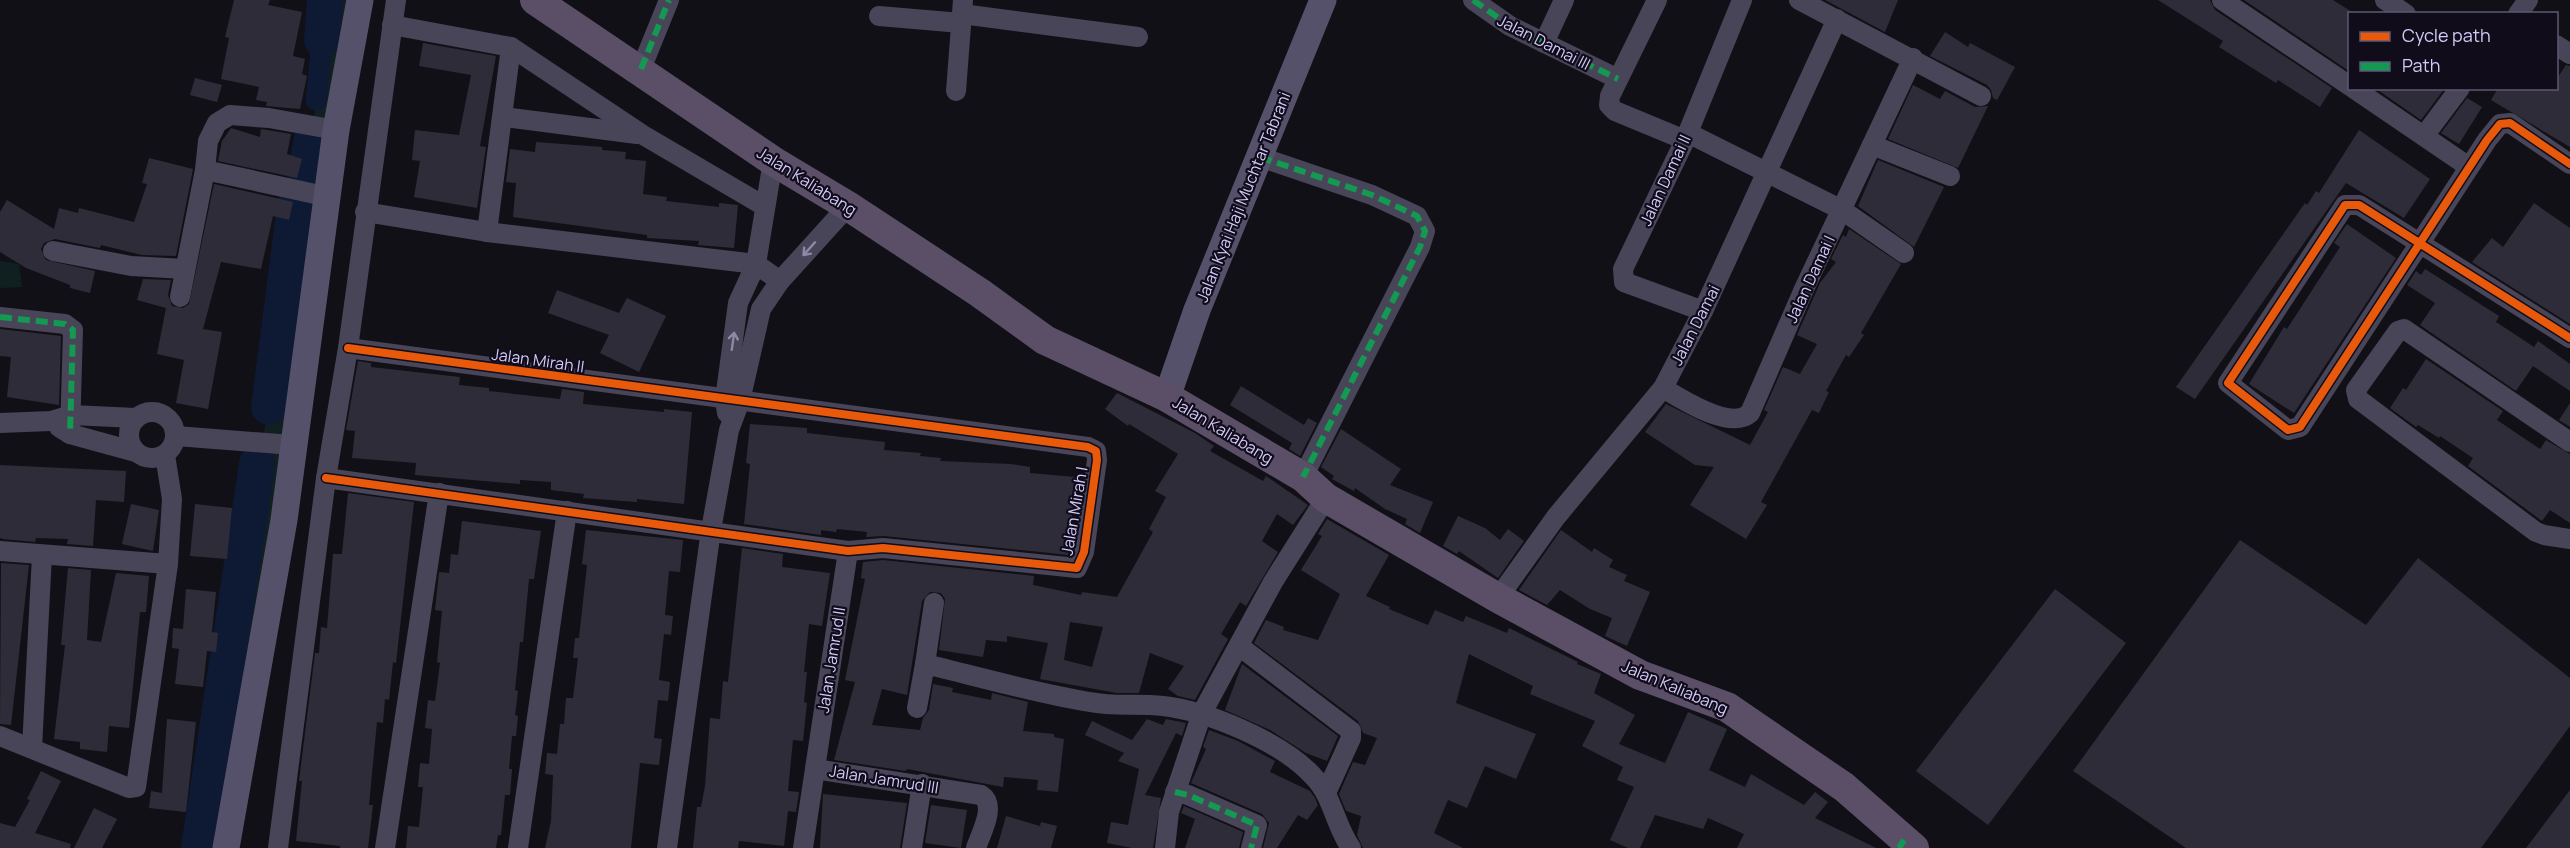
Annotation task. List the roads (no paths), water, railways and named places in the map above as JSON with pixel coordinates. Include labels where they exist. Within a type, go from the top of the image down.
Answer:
[{"type":"main road","name":"Jalan Kaliabang","points":[[536,0],[641,69],[773,161],[848,206],[1045,340],[1167,397],[1303,477],[1326,498],[1498,598],[1640,675],[1726,707],[1844,787],[1905,845]]},
{"type":"street","points":[[226,848],[284,520],[284,445],[325,196],[330,129],[360,0]]},
{"type":"street","points":[[278,848],[326,478],[348,348],[396,0]]},
{"type":"street","points":[[641,69],[669,0]]},
{"type":"street","name":"Jalan Kyai Haji Muchtar Tabrani","points":[[1167,397],[1197,310],[1323,0]]},
{"type":"street","name":"Jalan Damai III","points":[[1473,0],[1503,22],[1618,79]]},
{"type":"street","points":[[1544,43],[1564,0]]},
{"type":"street","points":[[1656,0],[1618,79],[1609,105],[1615,111],[1686,136],[1767,171],[1842,210],[1904,253]]},
{"type":"street","name":"Jalan Damai II","points":[[1703,311],[1624,282],[1622,276],[1623,269],[1686,136],[1742,0]]},
{"type":"street","points":[[1799,0],[1913,58],[1981,96]]},
{"type":"street","points":[[2222,0],[2348,85]]},
{"type":"street","points":[[2385,0],[2403,12]]},
{"type":"street","points":[[956,91],[962,12]]},
{"type":"street","points":[[879,16],[962,12],[1138,37]]},
{"type":"street","name":"Jalan Damai","points":[[1498,598],[1556,517],[1663,388],[1703,311],[1837,19]]},
{"type":"street","points":[[392,25],[511,47],[643,135],[764,206]]},
{"type":"street","points":[[487,232],[504,117],[511,47]]},
{"type":"street","name":"Jalan Damai I","points":[[1663,388],[1718,416],[1736,420],[1745,418],[1750,413],[1913,58]]},
{"type":"street","points":[[2356,90],[2469,167]]},
{"type":"street","points":[[2424,136],[2458,90]]},
{"type":"street","points":[[180,297],[205,170],[208,141],[217,123],[230,115],[269,118],[330,129]]},
{"type":"street","points":[[504,117],[643,135]]},
{"type":"street","points":[[2570,164],[2507,122],[2499,124],[2469,167],[2420,243],[2300,427],[2288,430],[2230,386],[2230,378],[2345,205],[2359,205],[2420,243],[2570,338]]},
{"type":"street","points":[[1872,145],[1950,176]]},
{"type":"street","points":[[1260,157],[1372,195],[1417,216],[1425,231],[1420,247],[1303,477]]},
{"type":"street","points":[[667,848],[711,530],[729,430],[738,303],[756,264],[773,161]]},
{"type":"street","points":[[205,170],[325,196]]},
{"type":"street","points":[[732,400],[761,309],[780,281],[848,206]]},
{"type":"street","points":[[365,212],[487,232],[756,264],[780,281]]},
{"type":"street","points":[[52,251],[131,266],[185,269]]},
{"type":"street","points":[[0,316],[71,326],[73,330],[70,425]]},
{"type":"street","points":[[2570,442],[2404,329],[2398,331],[2356,390],[2358,399],[2536,532],[2544,536],[2570,538]]},
{"type":"street","name":"Jalan Mirah II","points":[[348,348],[732,400]]},
{"type":"street","name":"Jalan Mirah I","points":[[326,478],[848,550],[883,548],[1077,568],[1084,552],[1096,451],[1088,447],[732,400]]},
{"type":"street","points":[[0,423],[51,421],[70,425],[150,459],[165,455],[171,450],[176,435],[171,421],[165,416],[150,412],[136,418],[70,425]]},
{"type":"street","points":[[136,418],[131,424],[129,439],[136,453]]},
{"type":"street","points":[[176,435],[284,445]]},
{"type":"street","points":[[0,736],[129,788],[136,787],[168,564],[172,499],[165,455]]},
{"type":"street","points":[[385,848],[440,493]]},
{"type":"street","points":[[1165,848],[1169,812],[1202,713],[1273,582],[1326,498]]},
{"type":"street","points":[[518,848],[567,511]]},
{"type":"street","name":"Jalan Jamrud II","points":[[815,769],[848,550]]},
{"type":"street","points":[[0,551],[168,564]]},
{"type":"street","points":[[32,748],[42,555]]},
{"type":"street","points":[[917,708],[926,664],[934,603]]},
{"type":"street","points":[[1239,646],[1351,731],[1351,738],[1326,793]]},
{"type":"street","points":[[926,664],[1090,702],[1126,707],[1161,706],[1202,713],[1287,753],[1314,776],[1326,793],[1351,848]]},
{"type":"street","name":"Jalan Jamrud III","points":[[803,848],[815,769],[981,795],[986,798],[989,807],[976,848]]},
{"type":"street","points":[[912,848],[922,784]]},
{"type":"street","points":[[1175,792],[1188,795],[1257,825],[1251,848]]},
{"type":"waterway","points":[[322,40],[325,0]]},
{"type":"waterway","points":[[316,100],[322,40]]},
{"type":"waterway","points":[[305,176],[312,138]]},
{"type":"waterway","points":[[269,407],[295,206]]},
{"type":"waterway","points":[[199,848],[257,464]]}]
